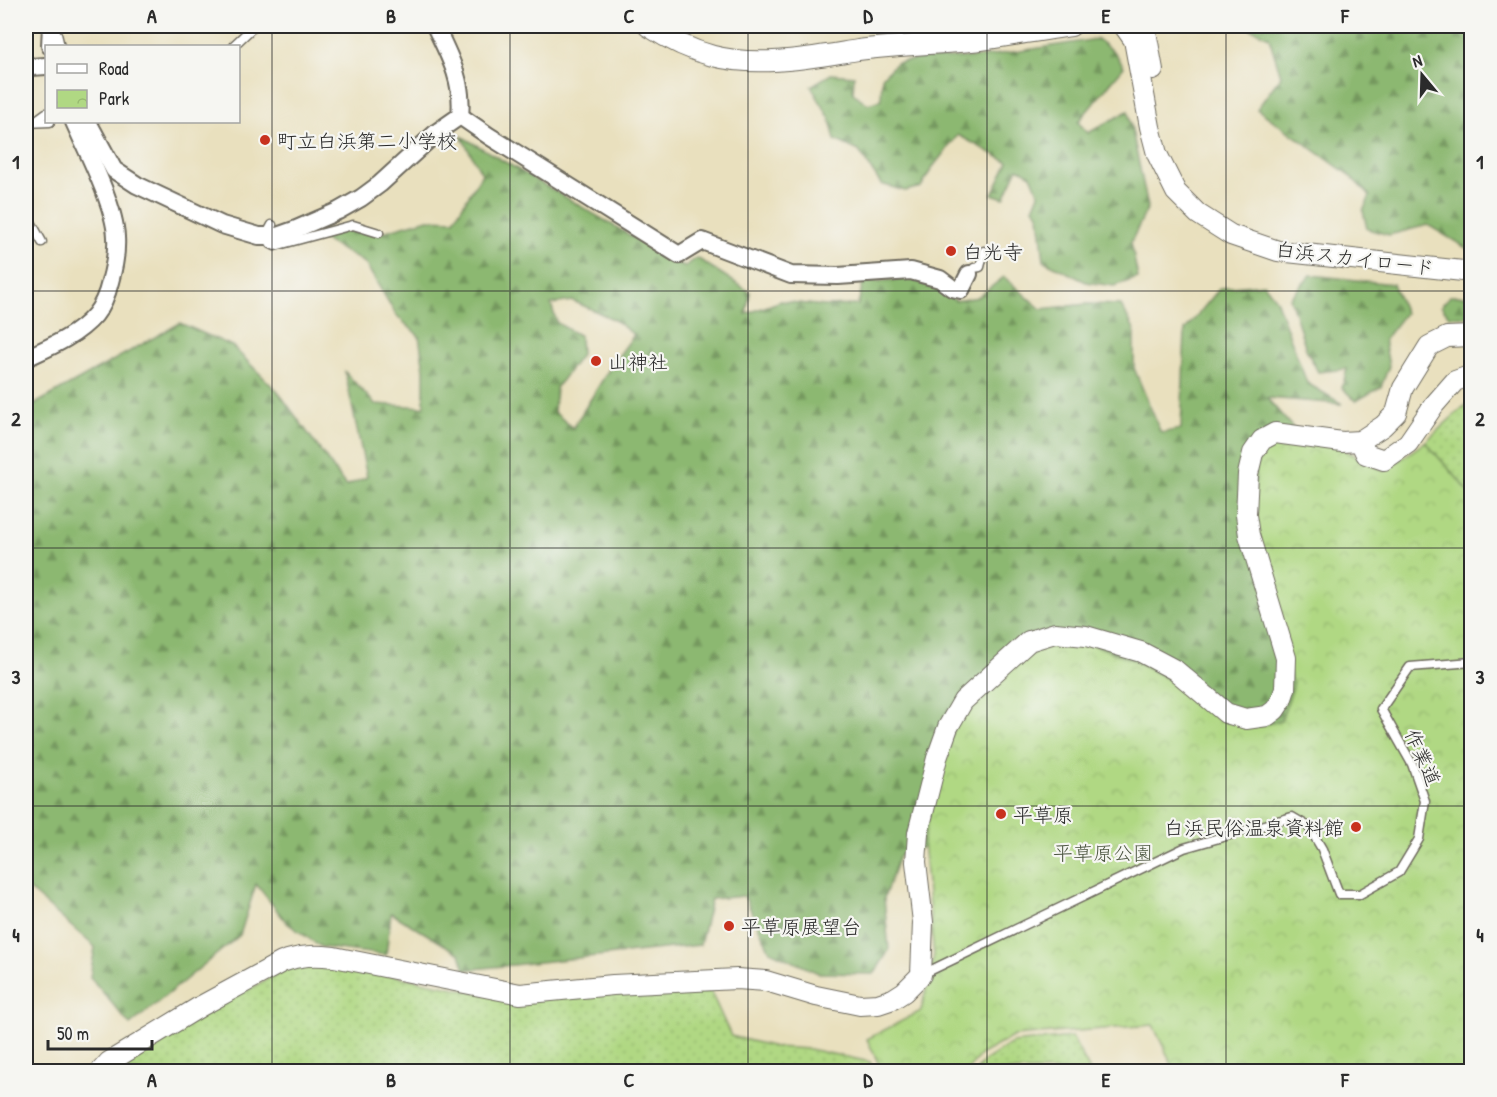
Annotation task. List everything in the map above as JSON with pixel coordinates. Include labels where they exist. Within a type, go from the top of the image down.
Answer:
[{"type":"street","points":[[435,26],[456,69],[460,90],[460,116]]},
{"type":"street","points":[[648,26],[689,48],[714,57],[734,59],[797,59],[859,50],[982,39],[1071,26]]},
{"type":"street","points":[[859,50],[891,42],[996,26]]},
{"type":"street","name":"白浜スカイロード","points":[[1124,26],[1134,40],[1150,127],[1164,172],[1183,201],[1198,214],[1231,235],[1278,250],[1472,272]]},
{"type":"street","name":"白浜スカイロード","points":[[1145,26],[1162,133],[1170,158],[1186,189],[1210,220]]},
{"type":"street","points":[[26,64],[31,67],[45,66]]},
{"type":"street","points":[[88,123],[110,166],[137,185],[222,225],[259,236],[269,231],[277,236],[338,211],[361,198],[403,164],[437,132],[460,116]]},
{"type":"street","points":[[460,116],[679,255],[702,242],[791,275],[838,276],[911,271],[940,279],[952,288],[961,290],[969,274]]},
{"type":"street","points":[[26,358],[55,345],[76,332],[94,316],[105,300],[116,257],[117,235],[99,178],[74,123]]},
{"type":"street","points":[[100,1071],[109,1062],[201,1006],[282,962],[308,955],[334,957],[520,994],[613,985],[737,979],[766,981],[816,996],[860,1005],[878,1004],[893,999],[904,992],[921,975],[923,921],[916,862],[918,833],[944,737],[963,701],[1029,641],[1055,633],[1086,636],[1141,652],[1175,669],[1226,713],[1246,719],[1267,716],[1281,701],[1285,689],[1286,658],[1263,587],[1247,525],[1246,495],[1253,453],[1262,440],[1275,433],[1342,442],[1360,441],[1383,426],[1396,413],[1403,388],[1429,346],[1447,337],[1472,336]]},
{"type":"street","points":[[1360,441],[1366,454],[1384,460],[1408,443],[1434,405],[1455,381],[1472,375]]},
{"type":"lane","points":[[234,45],[251,29]]},
{"type":"lane","points":[[50,34],[57,34],[60,45]]},
{"type":"lane","points":[[28,124],[45,117]]},
{"type":"lane","points":[[26,213],[42,242]]},
{"type":"lane","points":[[269,231],[271,244],[275,246],[353,225],[379,233]]},
{"type":"lane","points":[[969,274],[974,268],[980,267],[984,251]]},
{"type":"lane","name":"作業道","points":[[921,975],[1184,848],[1292,817],[1309,827],[1322,849],[1339,894],[1360,894],[1399,872],[1419,839],[1425,801],[1412,764],[1381,709],[1410,667],[1472,662]]},
{"type":"green space","points":[[1245,26],[1471,26],[1471,251],[1428,225],[1389,235],[1367,229],[1363,211],[1370,196],[1349,175],[1257,109],[1281,76],[1269,37]]},
{"type":"green space","points":[[1097,39],[1115,53],[1124,67],[1078,122],[1088,133],[1128,111],[1148,207],[1131,242],[1138,278],[1114,286],[1086,282],[1044,261],[1039,215],[1033,208],[1039,194],[1031,175],[1018,168],[1004,198],[992,194],[1008,162],[958,135],[932,168],[921,187],[905,191],[881,184],[859,151],[835,140],[830,119],[811,86],[831,74],[854,76],[853,93],[868,104],[881,100],[882,77],[896,63],[919,59],[981,57]]},
{"type":"green space","points":[[461,136],[684,267],[697,258],[750,292],[746,314],[781,301],[825,306],[858,305],[863,282],[910,279],[934,288],[956,301],[978,297],[1004,277],[1041,309],[1087,304],[1121,305],[1134,329],[1134,368],[1161,433],[1181,429],[1185,330],[1220,288],[1264,284],[1276,299],[1307,383],[1342,404],[1267,398],[1324,464],[1346,743],[1016,814],[899,856],[884,898],[889,950],[874,974],[818,973],[770,951],[744,896],[711,899],[700,945],[465,970],[460,954],[391,913],[386,955],[321,947],[287,923],[256,884],[240,935],[130,1025],[90,977],[95,947],[26,887],[26,740],[34,746],[26,729],[26,409],[180,323],[232,346],[279,393],[346,486],[367,477],[345,372],[375,404],[424,407],[424,370],[419,336],[397,316],[365,263],[315,235],[337,228],[379,233],[428,219],[454,220],[482,174]],"holes":[[[573,301],[613,319],[634,335],[611,366],[573,428],[554,412],[556,388],[581,355],[580,336],[557,323],[551,304]]]},
{"type":"green space","points":[[1311,275],[1393,284],[1405,313],[1384,340],[1389,366],[1381,387],[1356,401],[1342,388],[1347,369],[1318,372],[1306,349],[1290,298]]},
{"type":"green space","points":[[1450,296],[1471,296],[1471,317],[1449,316],[1441,306]]},
{"type":"green space","points":[[1471,400],[1471,494],[1425,442]]},
{"type":"green space","name":"平草原公園","points":[[1324,439],[1384,471],[1425,442],[1471,494],[1471,1071],[1175,1071],[1153,1025],[1014,1036],[980,1055],[967,1071],[882,1071],[867,1039],[921,1011],[934,955],[923,842],[944,752],[960,716],[1026,652],[1055,642],[1091,644],[1133,660],[1179,685],[1248,728],[1281,721],[1293,687],[1253,529],[1256,466],[1269,443]]},
{"type":"green space","points":[[329,963],[506,998],[710,990],[731,1036],[775,1047],[809,1049],[870,1062],[875,1071],[115,1072],[177,1029],[289,967]]},
{"type":"green space","points":[[1072,1037],[1090,1071],[976,1071],[983,1062],[1012,1043]]},
{"type":"place","name":"町立白浜第二小学校","points":[[265,140]]},
{"type":"place","name":"白光寺","points":[[951,251]]},
{"type":"place","name":"山神社","points":[[596,361]]},
{"type":"place","name":"平草原","points":[[1001,814]]},
{"type":"place","name":"白浜民俗温泉資料館","points":[[1356,827]]},
{"type":"place","name":"平草原展望台","points":[[729,926]]}]
